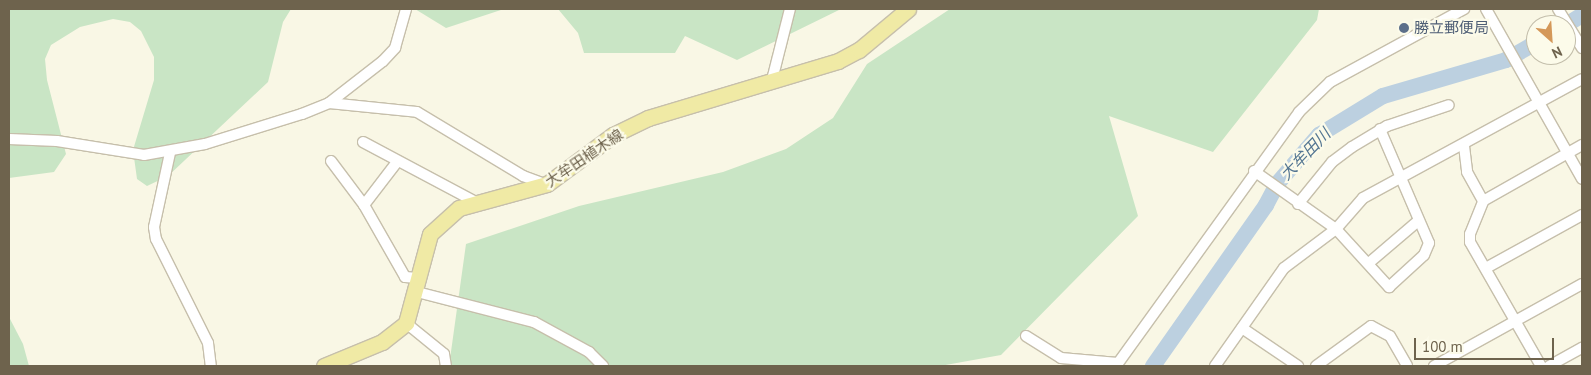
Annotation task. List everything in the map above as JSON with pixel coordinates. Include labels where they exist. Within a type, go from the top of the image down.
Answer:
[{"type":"main road","name":"大牟田植木線","points":[[406,323],[418,285],[430,234],[442,219],[476,202],[547,184],[613,135],[648,118],[838,61],[859,50],[908,9]]},
{"type":"main road","points":[[324,366],[370,349],[406,323]]},
{"type":"street","points":[[9,139],[57,141],[144,155],[170,153],[329,103],[395,48],[406,9]]},
{"type":"street","points":[[772,80],[790,9]]},
{"type":"street","points":[[1026,336],[1061,358],[1117,365],[1254,171],[1299,112],[1330,82],[1464,9]]},
{"type":"street","points":[[1486,9],[1582,179]]},
{"type":"street","points":[[1560,13],[1582,48]]},
{"type":"street","points":[[1215,366],[1284,268],[1336,229],[1363,198],[1401,176],[1464,146],[1582,79]]},
{"type":"street","points":[[329,103],[417,112],[523,176],[547,184]]},
{"type":"street","points":[[1298,204],[1332,162],[1380,129],[1449,105]]},
{"type":"street","points":[[1254,171],[1282,193],[1336,229],[1370,262],[1389,287],[1424,256],[1428,244],[1380,129]]},
{"type":"street","points":[[363,142],[397,162],[476,202]]},
{"type":"street","points":[[1541,366],[1470,242],[1483,201],[1582,145]]},
{"type":"street","points":[[1464,146],[1467,172],[1483,201]]},
{"type":"street","points":[[170,153],[154,228],[156,239],[208,343],[211,366]]},
{"type":"street","points":[[332,161],[364,205],[405,277],[418,285],[534,322],[589,352],[603,366]]},
{"type":"street","points":[[364,205],[397,162]]},
{"type":"street","points":[[1486,268],[1582,215]]},
{"type":"street","points":[[1370,262],[1418,221]]},
{"type":"street","points":[[1434,366],[1582,284]]},
{"type":"street","points":[[406,323],[444,354],[446,366]]},
{"type":"street","points":[[1316,366],[1371,326],[1390,336],[1407,366]]},
{"type":"street","points":[[1242,328],[1298,366]]},
{"type":"street","points":[[1549,366],[1582,348]]},
{"type":"green space","points":[[9,9],[291,9],[283,22],[268,82],[168,176],[147,186],[137,179],[133,150],[154,80],[154,57],[141,31],[130,22],[113,19],[80,27],[51,45],[45,59],[47,80],[66,154],[54,172],[9,178]]},
{"type":"green space","points":[[415,9],[504,9],[446,28]]},
{"type":"green space","points":[[558,9],[841,9],[737,60],[685,36],[675,53],[584,53],[578,33]]},
{"type":"green space","points":[[950,9],[1319,9],[1317,20],[1213,152],[1109,116],[1138,216],[1001,355],[940,366],[449,366],[466,244],[579,206],[723,172],[786,149],[833,118],[867,64]]},
{"type":"green space","points":[[9,317],[23,344],[29,366],[9,366]]},
{"type":"waterway","name":"大牟田川","points":[[1576,19],[1582,15]]},
{"type":"waterway","name":"大牟田川","points":[[1153,366],[1266,205],[1277,184],[1319,135],[1383,96],[1506,60],[1526,49]]},
{"type":"place","name":"勝立郵便局","points":[[1404,28]]}]
